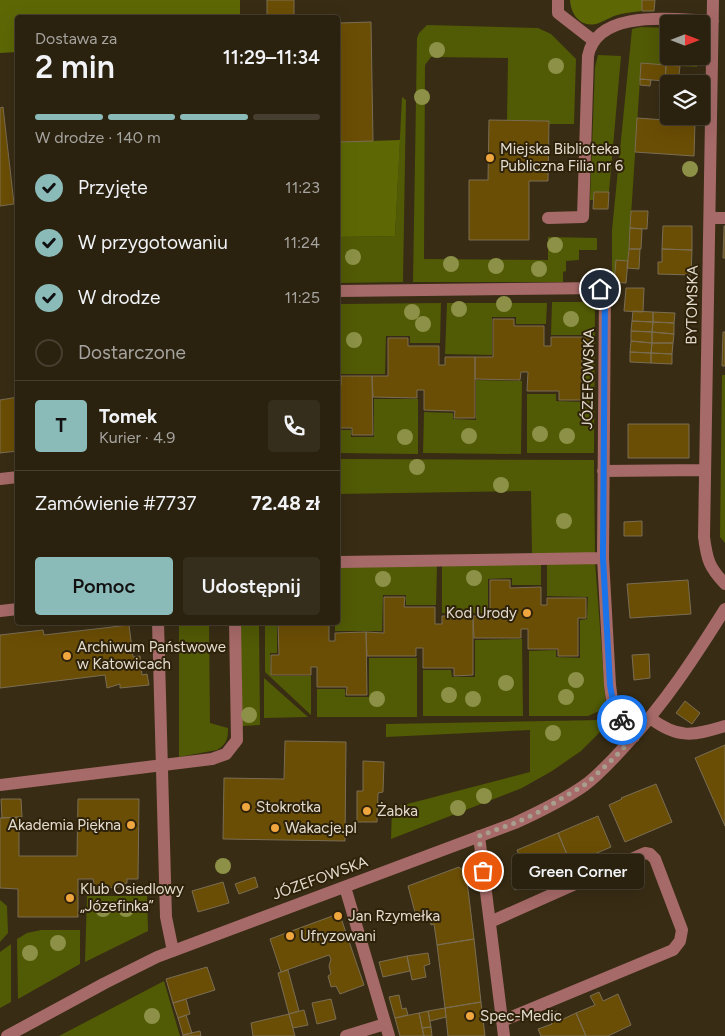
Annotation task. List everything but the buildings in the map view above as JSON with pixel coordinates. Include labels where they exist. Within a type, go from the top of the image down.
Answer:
[{"type":"street","points":[[558,0],[558,13],[594,41]]},
{"type":"street","name":"BYTOMSKA","points":[[714,0],[717,26],[710,218],[704,537],[706,554],[712,570],[725,584]]},
{"type":"street","points":[[548,218],[583,217],[588,56],[594,41],[599,35],[612,26],[635,20],[717,26]]},
{"type":"street","points":[[710,218],[725,218]]},
{"type":"street","name":"JÓZEFOWSKA","points":[[340,291],[605,288],[603,558],[610,685],[614,708],[634,737]]},
{"type":"street","points":[[603,470],[705,470]]},
{"type":"street","points":[[0,479],[15,477]]},
{"type":"street","points":[[340,562],[603,558]]},
{"type":"street","points":[[0,611],[15,609]]},
{"type":"street","name":"JÓZEFOWSKA","points":[[7,1036],[105,983],[173,951],[515,823],[537,813],[586,784],[614,758],[650,718],[687,669],[725,609]]},
{"type":"street","points":[[158,625],[166,917],[173,951]]},
{"type":"street","points":[[0,785],[212,759],[226,754],[237,740],[235,625]]},
{"type":"street","points":[[650,718],[666,728],[680,733],[701,732],[725,726]]},
{"type":"street","points":[[479,836],[504,1036]]},
{"type":"street","points":[[490,922],[645,853],[650,854],[655,859],[682,930],[680,941],[673,950],[502,1021]]},
{"type":"street","points":[[345,887],[387,1030],[346,1036]]},
{"type":"green space","points":[[0,0],[240,0],[240,15],[15,15],[15,52],[0,53]]},
{"type":"green space","points":[[570,0],[642,0],[642,11],[621,14],[599,23],[587,24],[575,16]]},
{"type":"green space","points":[[427,25],[538,28],[551,34],[576,59],[574,124],[549,124],[549,121],[507,120],[508,58],[431,57],[425,65],[424,259],[548,260],[548,237],[597,238],[597,250],[579,250],[579,260],[566,261],[563,282],[413,282],[417,38]]},
{"type":"green space","points":[[641,27],[660,28],[660,65],[697,65],[697,67],[641,64],[628,261],[614,282],[612,278],[612,230],[632,29]]},
{"type":"green space","points":[[598,55],[621,56],[609,192],[594,192],[593,200],[590,200],[595,67]]},
{"type":"green space","points":[[402,97],[406,100],[403,282],[340,283],[340,237],[395,236]]},
{"type":"green space","points":[[400,140],[395,236],[340,237],[340,142]]},
{"type":"green space","points":[[552,302],[587,302],[591,303],[595,308],[594,453],[527,453],[527,394],[556,394],[556,401],[584,402],[584,360],[592,359],[591,335],[551,335]]},
{"type":"green space","points":[[441,303],[440,343],[410,343],[410,336],[386,336],[385,374],[341,374],[341,304]]},
{"type":"green space","points":[[447,303],[547,303],[546,324],[516,324],[516,317],[492,317],[492,355],[445,354]]},
{"type":"green space","points":[[722,375],[725,375],[725,543],[720,537]]},
{"type":"green space","points":[[476,380],[522,381],[521,454],[423,453],[424,412],[453,413],[453,419],[476,420]]},
{"type":"green space","points":[[374,399],[418,399],[418,454],[340,453],[340,430],[351,430],[351,437],[374,437]]},
{"type":"green space","points":[[340,459],[594,460],[595,554],[532,554],[531,491],[340,494]]},
{"type":"green space","points":[[595,561],[606,708],[588,716],[529,716],[529,651],[556,650],[556,657],[580,658],[580,620],[587,619],[588,597],[547,596],[547,562]]},
{"type":"green space","points":[[541,562],[541,585],[512,585],[512,578],[488,579],[488,613],[442,613],[442,565]]},
{"type":"green space","points":[[437,564],[436,605],[406,605],[406,595],[383,595],[382,631],[335,631],[335,625],[340,625],[340,566]]},
{"type":"green space","points":[[179,625],[209,625],[210,723],[228,728],[228,735],[223,745],[217,750],[179,757]]},
{"type":"green space","points":[[240,625],[259,625],[260,725],[241,726]]},
{"type":"green space","points":[[265,625],[277,625],[277,653],[270,653],[271,676],[311,676],[311,715],[265,672]]},
{"type":"green space","points":[[522,639],[523,716],[423,716],[423,670],[451,670],[452,677],[475,677],[475,640]]},
{"type":"green space","points":[[369,658],[417,658],[417,717],[317,717],[317,689],[345,689],[345,697],[369,697]]},
{"type":"green space","points":[[264,678],[308,717],[264,718]]},
{"type":"green space","points":[[600,720],[601,731],[581,751],[552,771],[522,788],[391,839],[392,808],[530,772],[530,730],[386,737],[386,724]]},
{"type":"green space","points":[[87,896],[147,896],[148,931],[85,962]]},
{"type":"green space","points":[[0,900],[7,906],[8,933],[0,942]]},
{"type":"green space","points":[[41,930],[80,930],[80,964],[18,999],[17,939],[27,933]]},
{"type":"green space","points":[[11,944],[11,1002],[0,1008],[0,952]]},
{"type":"green space","points":[[164,981],[180,1036],[59,1036]]},
{"type":"way so far","points":[[483,871],[479,836],[537,813],[586,784],[634,737],[622,720]]},
{"type":"place","name":"Miejska Biblioteka Publiczna Filia nr 6","points":[[490,158]]},
{"type":"place","name":"Kod Urody","points":[[527,613]]},
{"type":"place","name":"Archiwum Państwowe w Katowicach","points":[[67,656]]},
{"type":"place","name":"Stokrotka","points":[[246,807]]},
{"type":"place","name":"Żabka","points":[[367,811]]},
{"type":"place","name":"Akademia Piękna","points":[[131,825]]},
{"type":"place","name":"Wakacje.pl","points":[[275,828]]},
{"type":"place","name":"Green Corner","points":[[483,871]]},
{"type":"place","name":"Klub Osiedlowy „Józefinka”","points":[[70,898]]},
{"type":"place","name":"Jan Rzymełka","points":[[338,916]]},
{"type":"place","name":"Ufryzowani","points":[[290,936]]},
{"type":"place","name":"Spec-Medic","points":[[470,1016]]},
{"type":"route","points":[[600,289],[605,288],[603,558],[610,685],[614,708],[622,720]]}]
